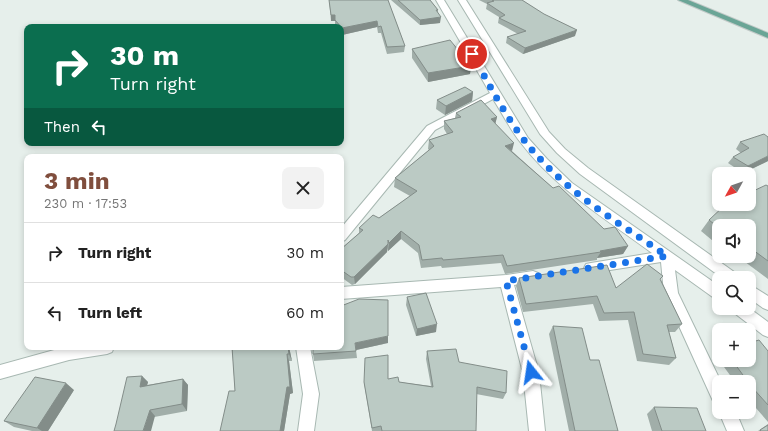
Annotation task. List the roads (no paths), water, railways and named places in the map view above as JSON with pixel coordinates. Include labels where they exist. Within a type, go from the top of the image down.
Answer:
[{"type":"main road","points":[[682,0],[768,36]]},
{"type":"street","points":[[440,0],[495,94],[524,140],[543,162],[568,186],[712,289]]},
{"type":"street","points":[[462,0],[545,134],[584,171],[722,271]]},
{"type":"street","points":[[344,233],[431,128],[495,94]]},
{"type":"street","points":[[575,271],[667,256]]},
{"type":"street","points":[[667,256],[671,293],[712,380]]},
{"type":"street","points":[[344,293],[506,281],[545,275]]},
{"type":"street","points":[[506,281],[531,372],[537,431]]},
{"type":"street","points":[[756,295],[768,304]]},
{"type":"street","points":[[748,315],[768,330]]},
{"type":"street","points":[[0,372],[69,352],[84,350]]},
{"type":"street","points":[[303,350],[311,394],[306,431]]},
{"type":"street","points":[[730,419],[736,431]]}]
